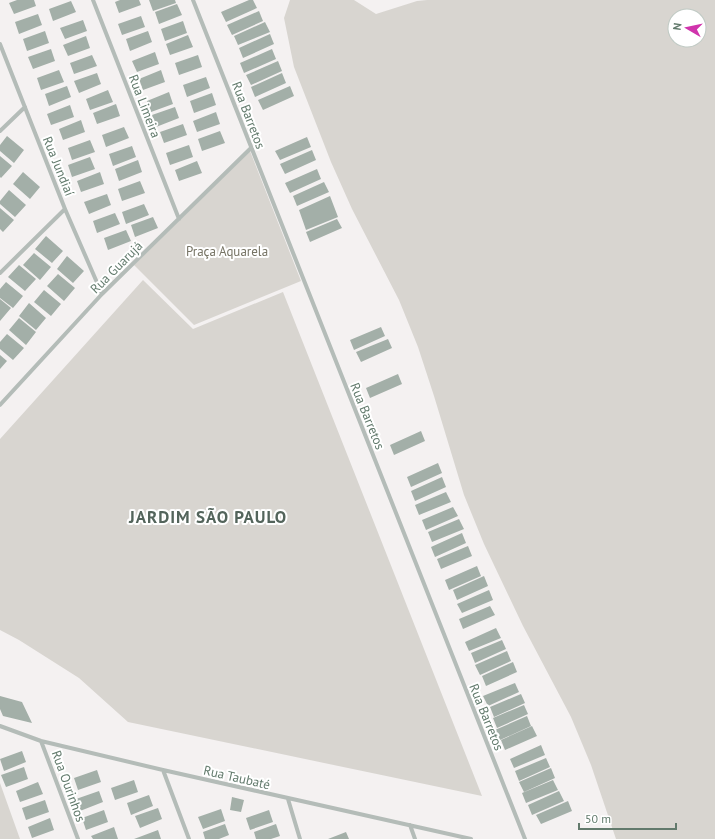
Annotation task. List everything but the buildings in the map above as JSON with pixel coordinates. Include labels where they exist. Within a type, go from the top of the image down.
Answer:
[{"type":"street","name":"Rua Limeira","points":[[93,0],[179,219]]},
{"type":"street","name":"Rua Barretos","points":[[193,0],[525,839]]},
{"type":"street","name":"Rua Jundiaí","points":[[0,44],[65,209],[102,294]]},
{"type":"street","points":[[0,131],[25,107]]},
{"type":"street","name":"Rua Guarujá","points":[[0,405],[102,294],[251,148]]},
{"type":"street","points":[[0,273],[65,209]]},
{"type":"street","name":"Rua Taubaté","points":[[0,726],[41,741],[288,799],[472,839]]},
{"type":"street","name":"Rua Ourinhos","points":[[41,741],[78,839]]},
{"type":"street","points":[[163,770],[189,839]]},
{"type":"street","points":[[288,799],[300,839]]},
{"type":"street","points":[[410,825],[415,839]]},
{"type":"green space","points":[[290,0],[354,0],[376,14],[417,1],[427,0],[715,0],[715,839],[616,839],[591,765],[571,717],[523,626],[484,544],[464,495],[418,347],[399,300],[352,209],[331,162],[294,67],[284,18]]},
{"type":"green space","name":"Praça Aquarela","points":[[250,151],[301,281],[194,325],[134,265]]},
{"type":"green space","points":[[143,280],[193,329],[283,292],[482,796],[128,722],[79,678],[19,640],[0,630],[0,439]]},
{"type":"green space","points":[[0,783],[20,839],[0,839]]},
{"type":"district","name":"JARDIM SÃO PAULO","points":[[208,517]]}]
